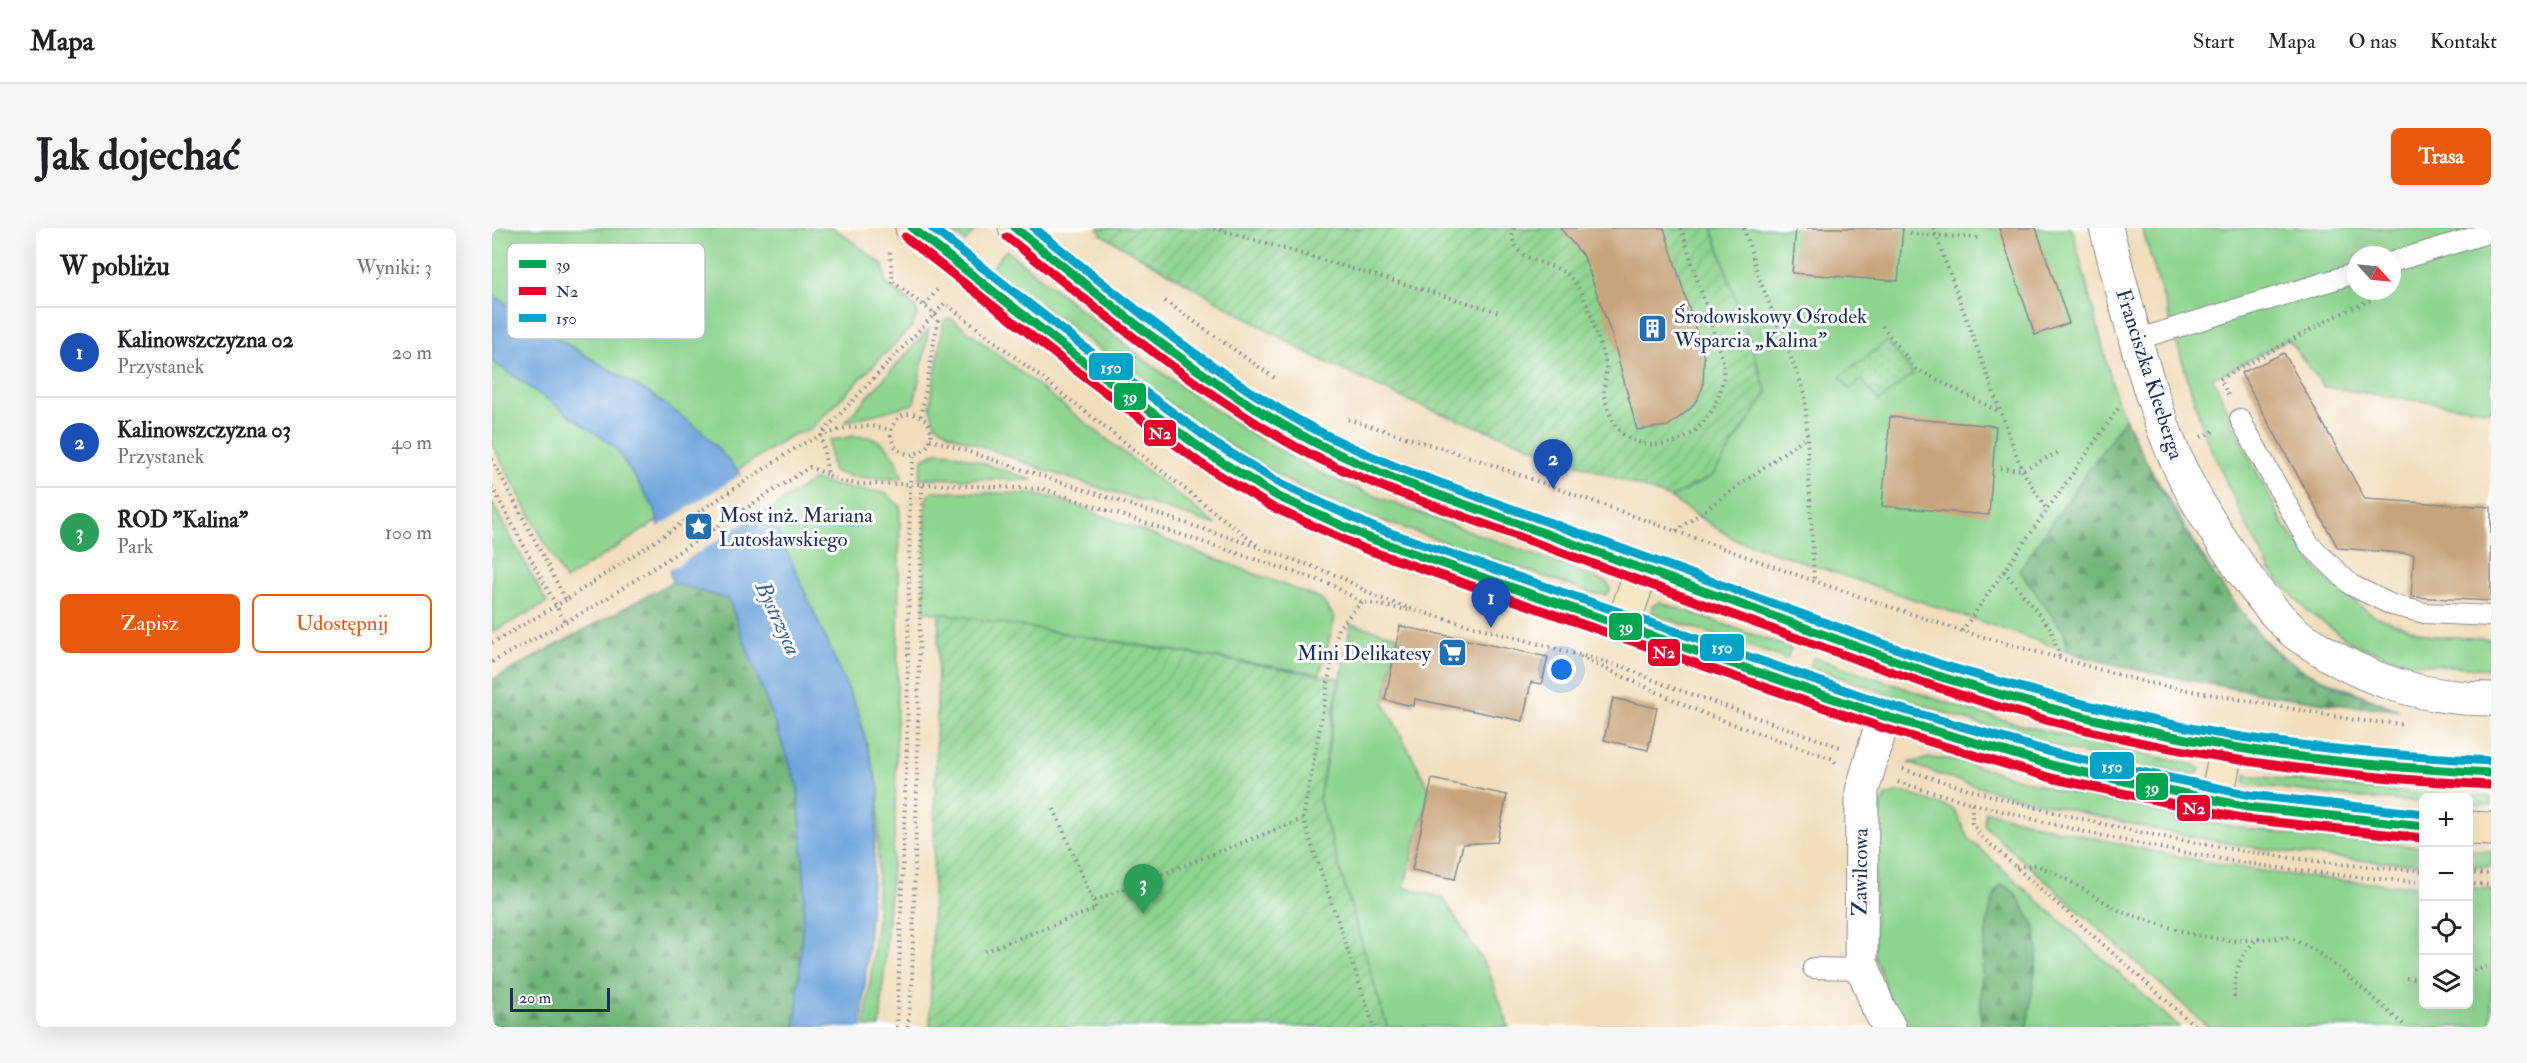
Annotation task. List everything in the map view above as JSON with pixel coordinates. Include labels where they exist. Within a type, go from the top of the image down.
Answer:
[{"type":"main road","points":[[912,228],[1174,430],[1234,471],[1277,496],[1369,538],[1884,716],[2058,767],[2216,801],[2286,812],[2419,825]]},
{"type":"main road","points":[[1015,228],[1167,349],[1214,383],[1284,428],[1372,471],[1935,675],[1991,693],[2112,725],[2228,747],[2347,764],[2491,773]]},
{"type":"main road","points":[[1622,627],[1642,569]]},
{"type":"main road","points":[[2216,801],[2228,747]]},
{"type":"main road","points":[[2473,828],[2491,829]]},
{"type":"street","name":"Franciszka Kleeberga","points":[[2106,228],[2135,340],[2172,450],[2193,496],[2253,587],[2293,632],[2339,662],[2385,683],[2436,695],[2491,699]]},
{"type":"street","name":"Zawilcowa","points":[[1863,1027],[1862,791],[1884,716]]},
{"type":"street","points":[[1862,968],[1889,1027]]},
{"type":"lane","points":[[2401,259],[2491,232]]},
{"type":"lane","points":[[2135,340],[2347,276]]},
{"type":"lane","points":[[2240,418],[2309,544],[2352,585],[2392,605],[2425,613],[2491,616]]},
{"type":"lane","points":[[1813,968],[1862,968]]},
{"type":"path","points":[[1214,228],[1499,312]]},
{"type":"path","points":[[1515,228],[1514,244],[1519,253],[1568,275],[1579,291],[1606,365],[1608,377],[1604,393],[1613,422],[1619,432],[1630,440],[1652,445],[1682,439],[1694,433],[1706,420],[1716,403],[1724,375],[1723,362],[1681,228]]},
{"type":"path","points":[[1744,228],[1759,278],[1805,393],[1814,581]]},
{"type":"path","points":[[1933,228],[1950,268],[2022,470],[2047,510]]},
{"type":"path","points":[[1910,234],[1980,238]]},
{"type":"path","points":[[890,251],[893,282],[925,305],[938,319],[921,417]]},
{"type":"path","points":[[1160,297],[1283,383]]},
{"type":"path","points":[[2240,418],[2220,379],[2332,318],[2371,300]]},
{"type":"path","points":[[492,643],[557,606],[797,447],[821,434],[945,303],[1261,548]]},
{"type":"path","points":[[1882,326],[1916,369],[2001,413]]},
{"type":"path","points":[[1962,632],[2126,398]]},
{"type":"path","points":[[909,414],[921,417],[929,427],[930,439],[924,449],[914,454],[901,452],[896,448],[891,437],[891,430],[897,420],[903,416],[909,414]]},
{"type":"path","points":[[1346,419],[1473,458],[1962,632],[2148,683],[2355,720],[2402,724]]},
{"type":"path","points":[[821,434],[876,426],[891,430]]},
{"type":"path","points":[[821,434],[828,475]]},
{"type":"path","points":[[1676,531],[1807,436]]},
{"type":"path","points":[[930,439],[1261,548],[1341,577],[1376,597],[1421,612],[1570,652],[1667,698],[1767,736]]},
{"type":"path","points":[[2000,468],[2022,470],[2059,452]]},
{"type":"path","points":[[897,1027],[907,744],[910,483],[914,454]]},
{"type":"path","points":[[492,459],[566,600]]},
{"type":"path","points":[[492,662],[598,604],[810,467],[843,482],[861,484],[910,483],[1043,489],[1330,584],[1362,602],[1421,612]]},
{"type":"path","points":[[908,1027],[912,982],[922,484]]},
{"type":"path","points":[[492,487],[565,622]]},
{"type":"path","points":[[2004,572],[2051,629],[2060,659]]},
{"type":"path","points":[[1362,602],[1338,628],[1303,819],[1374,1027]]},
{"type":"path","points":[[2196,1027],[1982,837],[1972,823],[1972,804],[2196,856],[2365,879],[2419,882]]},
{"type":"path","points":[[985,951],[1096,909],[1054,809]]},
{"type":"path","points":[[1093,901],[1303,819]]},
{"type":"path","points":[[2016,867],[2037,865],[2057,874],[2122,912],[2168,927],[2230,940],[2289,936],[2313,949],[2346,974],[2406,1027]]},
{"type":"path","points":[[2473,873],[2491,874]]},
{"type":"path","points":[[2473,884],[2491,885]]},
{"type":"path","points":[[2234,997],[2234,981],[2240,962],[2252,943],[2260,937]]},
{"type":"path","points":[[2473,971],[2491,966]]},
{"type":"path","points":[[2406,978],[2419,979]]},
{"type":"green space","points":[[492,228],[834,228],[883,265],[886,283],[914,305],[918,314],[912,326],[810,430],[792,435],[565,580],[492,444]]},
{"type":"green space","points":[[947,228],[977,228],[965,242]]},
{"type":"green space","points":[[1098,228],[1712,228],[1767,393],[1712,476],[1670,498],[1411,402],[1311,355],[1101,234]]},
{"type":"green space","points":[[1712,228],[2072,228],[2116,398],[2142,454],[2220,586],[2256,631],[2281,656],[2306,672],[2399,710],[2331,704],[2242,690],[2151,673],[2080,655],[1734,539],[1670,498],[1712,476],[1767,393]]},
{"type":"green space","points":[[2142,228],[2491,228],[2491,411],[2324,387],[2288,339],[2221,375],[2213,377],[2238,434],[2282,522],[2319,572],[2372,615],[2431,636],[2491,639],[2491,669],[2412,663],[2355,645],[2307,611],[2270,570],[2205,436]]},
{"type":"green space","points":[[1006,250],[1158,370],[1237,425],[1278,450],[1351,486],[1606,582],[1610,586],[1610,591],[1606,595],[1595,594],[1346,508],[1293,484],[1205,430],[992,267]]},
{"type":"green space","points":[[951,318],[1217,525],[1050,472],[950,434],[935,423],[930,407],[944,320]]},
{"type":"green space","points":[[929,329],[914,404],[845,422]]},
{"type":"green space","points":[[1887,341],[1913,374],[1879,401],[1862,380],[1850,389],[1840,377]]},
{"type":"green space","points":[[2125,418],[2163,493],[2207,565],[2265,641],[2283,657],[2310,674],[2399,710],[2324,703],[2199,682],[2117,665],[2069,652],[2064,632],[2019,570]]},
{"type":"green space","points":[[853,436],[870,437],[889,449],[899,467],[902,479],[852,477],[832,471],[829,441]]},
{"type":"green space","points":[[936,452],[953,453],[1033,480],[919,478],[923,459]]},
{"type":"green space","points":[[813,480],[851,489],[885,493],[900,506],[895,823],[880,1027],[865,1027],[877,919],[879,789],[858,712],[769,511]]},
{"type":"green space","points":[[933,491],[1030,494],[1056,498],[1321,599],[1335,618],[1320,674],[924,611],[926,499]]},
{"type":"green space","points":[[492,503],[547,603],[492,632]]},
{"type":"green space","points":[[672,582],[729,600],[798,786],[805,889],[796,1027],[492,1027],[492,680]]},
{"type":"green space","points":[[1660,602],[1791,648],[1787,659],[1655,615],[1652,612],[1652,606]]},
{"type":"green space","points":[[939,613],[1339,678],[1319,800],[1387,1027],[930,1027]]},
{"type":"green space","points":[[1351,624],[1398,636],[1384,703],[1430,790],[1404,887],[1443,898],[1488,969],[1509,1027],[1387,1027],[1319,800]]},
{"type":"green space","points":[[1814,657],[1962,708],[2117,749],[2195,765],[2200,770],[2195,775],[2146,767],[2097,757],[2000,730],[1809,667]]},
{"type":"green space","points":[[1930,758],[1955,760],[2057,790],[2209,823],[2292,835],[2419,847],[2419,864],[2292,853],[2162,831],[1991,790],[1909,763]]},
{"type":"green space","points":[[2245,775],[2373,790],[2424,793],[2419,793],[2419,802],[2368,799],[2245,784]]},
{"type":"green space","points":[[1907,793],[1954,809],[1969,839],[2179,1027],[1909,1027],[1891,1002],[1874,955],[1876,816],[1886,796]]},
{"type":"green space","points":[[2473,796],[2491,797],[2491,805],[2473,804]]},
{"type":"green space","points":[[1985,811],[2093,838],[2202,861],[2312,878],[2419,886],[2419,1009],[2473,1009],[2473,888],[2491,889],[2491,1027],[2208,1027],[1984,825]]},
{"type":"green space","points":[[2473,850],[2491,851],[2491,867],[2473,866]]},
{"type":"green space","points":[[2001,885],[2008,887],[2016,894],[2035,927],[2038,950],[2027,1027],[1981,1027],[1986,931],[1995,895]]},
{"type":"water","name":"Bystrzyca","points":[[492,294],[507,304],[507,339],[559,339],[652,395],[702,431],[769,511],[858,712],[879,789],[862,1027],[796,1027],[805,889],[798,786],[729,600],[672,582],[655,509],[615,447],[492,361]]},
{"type":"pier","points":[[743,473],[770,507],[667,572],[656,528]]},
{"type":"building","name":"Środowiskowy Ośrodek Wsparcia „Kalina”","points":[[1560,228],[1664,228],[1704,357],[1703,386],[1698,398],[1691,408],[1668,426],[1637,430],[1613,339],[1584,257]]},
{"type":"building","points":[[1796,228],[1903,228],[1898,281],[1792,273]]},
{"type":"building","points":[[1999,228],[2036,228],[2069,323],[2035,335]]},
{"type":"building","points":[[2284,353],[2365,499],[2491,507],[2491,601],[2411,597],[2414,554],[2338,548],[2241,373]]},
{"type":"building","points":[[1890,417],[1996,426],[1989,515],[1882,506]]},
{"type":"building","points":[[1400,626],[1548,657],[1542,684],[1531,682],[1523,721],[1415,699],[1414,706],[1385,700]]},
{"type":"building","points":[[1613,698],[1657,708],[1648,750],[1604,740]]},
{"type":"building","points":[[1432,779],[1507,795],[1497,842],[1463,844],[1455,879],[1412,870]]},
{"type":"transit line","name":"39","points":[[912,228],[1085,363],[1207,453],[1277,496],[1369,538],[1884,716],[2058,767],[2248,807],[2419,825]]},
{"type":"transit line","name":"150","points":[[932,228],[1092,353],[1214,443],[1283,485],[1373,527],[1888,705],[2061,755],[2250,795],[2419,813]]},
{"type":"transit line","name":"39","points":[[1015,228],[1149,335],[1219,385],[1304,437],[1395,479],[1935,675],[2037,705],[2140,730],[2245,749],[2421,769],[2491,773]]},
{"type":"transit line","name":"150","points":[[1034,228],[1161,329],[1227,376],[1308,426],[1399,468],[1939,664],[2040,693],[2142,718],[2246,738],[2351,751],[2491,761]]},
{"type":"transit line","name":"N2","points":[[905,237],[1078,372],[1200,463],[1272,507],[1365,549],[1880,727],[2055,779],[2246,819],[2419,838]]},
{"type":"transit line","name":"N2","points":[[1007,237],[1142,344],[1247,418],[1310,454],[1391,490],[1874,666],[2030,716],[2174,749],[2278,766],[2490,785]]},
{"type":"place","name":"Środowiskowy Ośrodek Wsparcia „Kalina”","points":[[1653,328]]},
{"type":"place","name":"Kalinowszczyzna 03","points":[[1553,489]]},
{"type":"place","name":"Most inż. Mariana Lutosławskiego","points":[[698,527]]},
{"type":"place","name":"Kalinowszczyzna 02","points":[[1491,628]]},
{"type":"place","name":"Mini Delikatesy","points":[[1452,653]]},
{"type":"place","name":"ROD \"Kalina\"","points":[[1143,914]]}]
